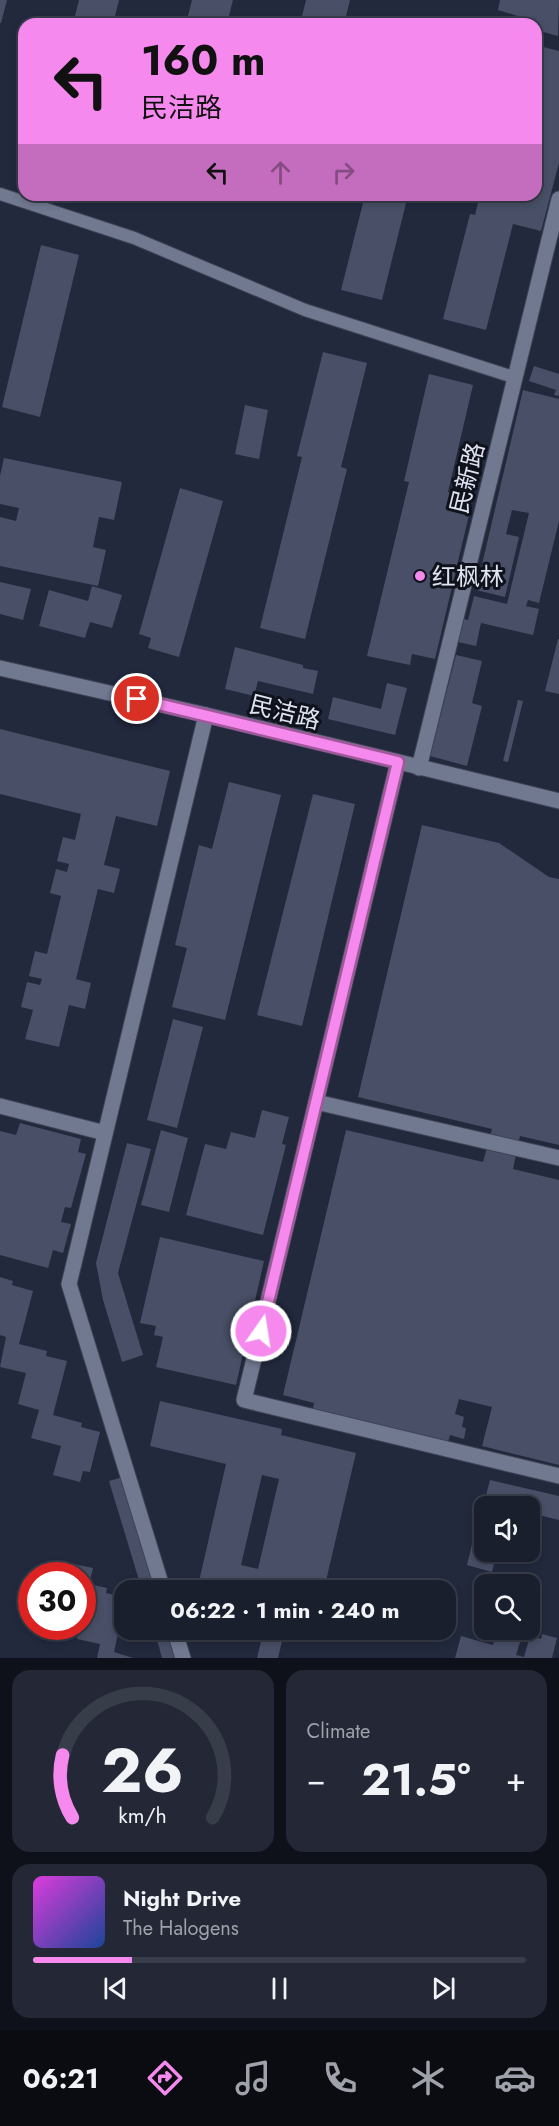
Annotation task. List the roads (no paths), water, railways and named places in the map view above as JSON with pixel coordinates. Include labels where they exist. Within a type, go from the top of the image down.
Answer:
[{"type":"street","name":"民新路","points":[[419,768],[559,200]]},
{"type":"street","name":"民洁路","points":[[0,668],[206,715],[559,801]]},
{"type":"street","points":[[159,1580],[69,1284],[206,715]]},
{"type":"street","points":[[398,762],[244,1400],[559,1476]]},
{"type":"street","points":[[316,1102],[559,1158]]},
{"type":"street","points":[[0,1107],[105,1133]]},
{"type":"street","points":[[177,1640],[183,1658]]},
{"type":"lane","points":[[0,194],[18,200]]},
{"type":"lane","points":[[21,201],[134,238],[305,310],[516,378]]},
{"type":"place","name":"红枫林","points":[[420,576]]}]
